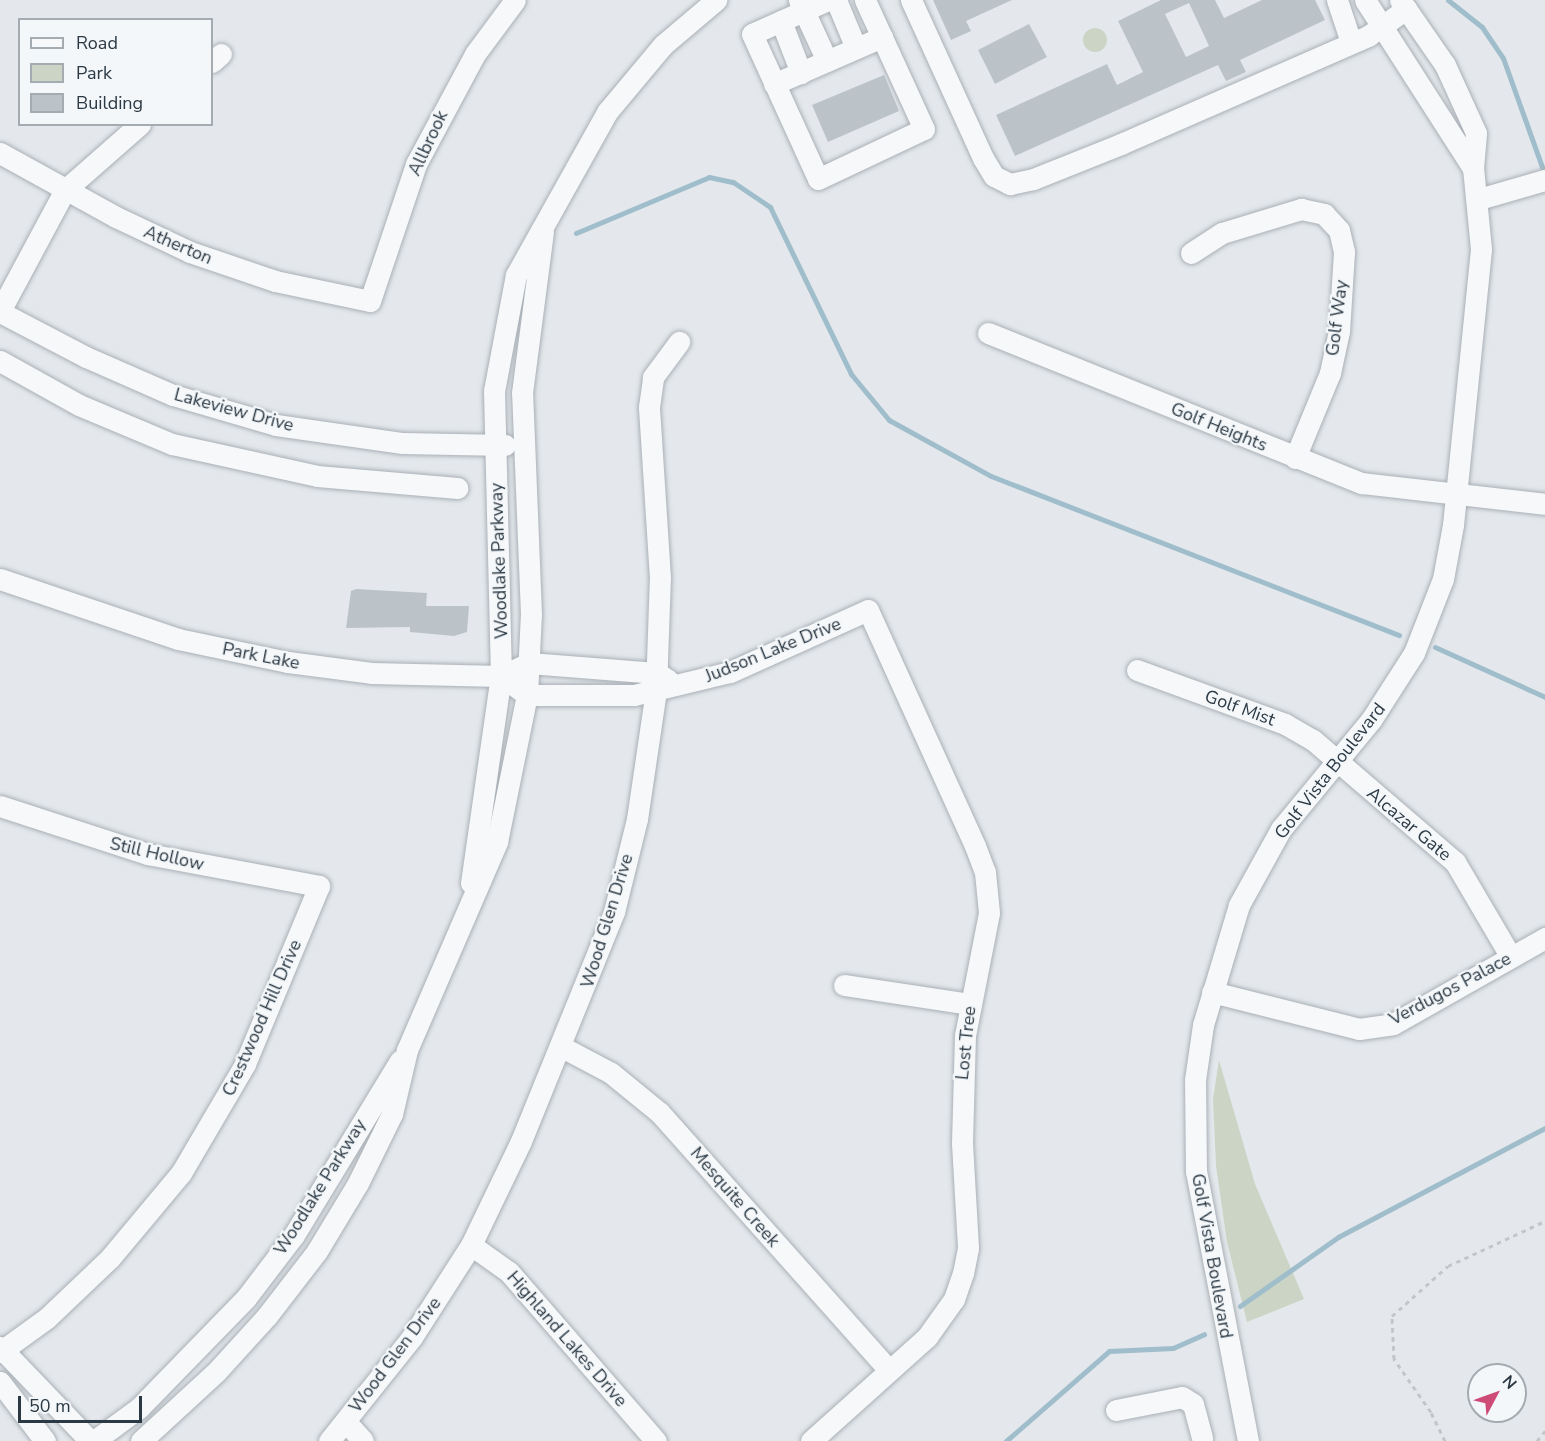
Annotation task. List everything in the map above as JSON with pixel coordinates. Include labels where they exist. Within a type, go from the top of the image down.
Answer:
[{"type":"street","name":"Allbrook","points":[[370,301],[416,164],[475,54],[515,0]]},
{"type":"street","name":"Woodlake Parkway","points":[[470,898],[501,676],[494,391],[516,275],[543,231],[562,186],[607,112],[663,45],[716,0]]},
{"type":"street","points":[[828,0],[802,5],[781,21],[752,34],[818,179],[924,129],[865,0]]},
{"type":"street","points":[[836,0],[856,48]]},
{"type":"street","points":[[911,0],[983,158],[994,176],[1010,184],[1033,179],[1121,144],[1351,42],[1383,26],[1403,4]]},
{"type":"street","points":[[1337,0],[1351,42]]},
{"type":"street","name":"Golf Vista Boulevard","points":[[1365,0],[1473,168]]},
{"type":"street","name":"Golf Vista Boulevard","points":[[1244,1440],[1196,1172],[1195,1080],[1212,992],[1245,895],[1281,829],[1394,688],[1418,644],[1443,579],[1456,495],[1481,249],[1479,199],[1473,168],[1476,133],[1465,102],[1403,4]]},
{"type":"street","points":[[802,5],[827,61]]},
{"type":"street","points":[[781,21],[801,72]]},
{"type":"street","points":[[774,84],[882,36]]},
{"type":"street","points":[[0,312],[65,190],[138,126]]},
{"type":"street","name":"Atherton","points":[[0,153],[65,190],[190,252],[275,281],[370,301]]},
{"type":"street","points":[[1479,199],[1536,182]]},
{"type":"street","name":"Golf Way","points":[[1191,253],[1222,232],[1266,217],[1301,209],[1324,214],[1339,230],[1344,252],[1339,331],[1330,373],[1295,458]]},
{"type":"street","name":"Woodlake Parkway","points":[[92,1441],[139,1408],[246,1298],[294,1235],[407,1050],[470,898],[497,842],[527,695],[531,614],[521,445],[527,336],[543,231]]},
{"type":"street","name":"Lakeview Drive","points":[[0,312],[86,357],[173,394],[276,425],[403,443],[521,445]]},
{"type":"street","name":"Golf Heights","points":[[988,333],[1362,483],[1545,504]]},
{"type":"street","name":"Wood Glen Drive","points":[[328,1441],[346,1422],[412,1337],[471,1245],[562,1047],[617,903],[637,819],[663,682],[660,578],[649,407],[653,377],[679,342]]},
{"type":"street","points":[[0,361],[79,405],[172,444],[317,476],[458,488]]},
{"type":"street","name":"Park Lake","points":[[0,579],[178,639],[288,662],[371,673],[501,676],[529,663]]},
{"type":"street","name":"Judson Lake Drive","points":[[527,695],[588,693],[634,696],[663,682],[730,672],[868,610]]},
{"type":"street","name":"Lost Tree","points":[[811,1441],[943,1319],[963,1273],[968,1248],[961,1106],[969,1004],[987,934],[985,872],[868,610]]},
{"type":"street","name":"Judson Lake Drive","points":[[529,663],[588,668],[663,682]]},
{"type":"street","points":[[588,668],[588,693]]},
{"type":"street","name":"Golf Mist","points":[[1137,670],[1285,724],[1336,759]]},
{"type":"street","points":[[501,676],[527,695]]},
{"type":"street","name":"Alcazar Gate","points":[[1336,759],[1455,862],[1511,957]]},
{"type":"street","name":"Still Hollow","points":[[0,806],[148,854],[319,886]]},
{"type":"street","name":"Crestwood Hill Drive","points":[[1,1349],[46,1318],[110,1258],[181,1173],[245,1064],[319,886]]},
{"type":"street","name":"Verdugos Palace","points":[[1212,992],[1359,1029],[1394,1024],[1545,938]]},
{"type":"street","points":[[844,985],[969,1004]]},
{"type":"street","name":"Mesquite Creek","points":[[562,1047],[611,1073],[660,1113],[889,1371]]},
{"type":"street","name":"Woodlake Parkway","points":[[141,1441],[217,1371],[317,1251],[358,1183],[392,1114],[407,1050]]},
{"type":"street","name":"Highland Lakes Drive","points":[[471,1245],[509,1272],[656,1441]]},
{"type":"street","points":[[1,1349],[92,1441]]},
{"type":"street","points":[[0,1382],[45,1441]]},
{"type":"street","points":[[26,1415],[48,1397]]},
{"type":"street","points":[[1116,1410],[1182,1397],[1193,1404],[1203,1440]]},
{"type":"street","points":[[346,1422],[363,1441]]},
{"type":"path","points":[[1445,1441],[1431,1412],[1394,1359],[1392,1316],[1448,1266],[1545,1221]]},
{"type":"path","points":[[1537,1441],[1545,1431]]},
{"type":"green space","points":[[1095,28],[1104,31],[1107,40],[1104,49],[1095,52],[1086,49],[1083,40],[1086,31]]},
{"type":"green space","points":[[1219,1060],[1255,1184],[1304,1299],[1247,1322],[1227,1242],[1216,1166],[1213,1099]]},
{"type":"building","points":[[933,0],[1012,0],[966,21],[971,31],[951,40]]},
{"type":"building","points":[[1161,0],[1215,0],[1224,18],[1262,0],[1315,0],[1325,20],[1240,60],[1246,72],[1226,81],[1218,65],[1015,156],[996,115],[1107,64],[1117,85],[1143,72],[1118,21]],"holes":[[[1189,3],[1209,46],[1186,57],[1165,14]]]},
{"type":"building","points":[[1029,24],[1047,57],[995,84],[978,50]]},
{"type":"building","points":[[884,75],[899,111],[828,142],[812,105]]},
{"type":"building","points":[[356,589],[427,593],[426,606],[469,606],[467,632],[454,636],[410,632],[410,627],[346,628],[351,591]]},
{"type":"waterway","points":[[1448,0],[1482,27],[1503,58],[1545,175]]},
{"type":"waterway","points":[[576,233],[709,177],[733,182],[770,207],[851,374],[889,420],[991,476],[1399,635]]},
{"type":"waterway","points":[[1435,647],[1545,697]]},
{"type":"waterway","points":[[1240,1306],[1338,1237],[1545,1128]]},
{"type":"waterway","points":[[1006,1441],[1109,1351],[1173,1348],[1204,1334]]}]
